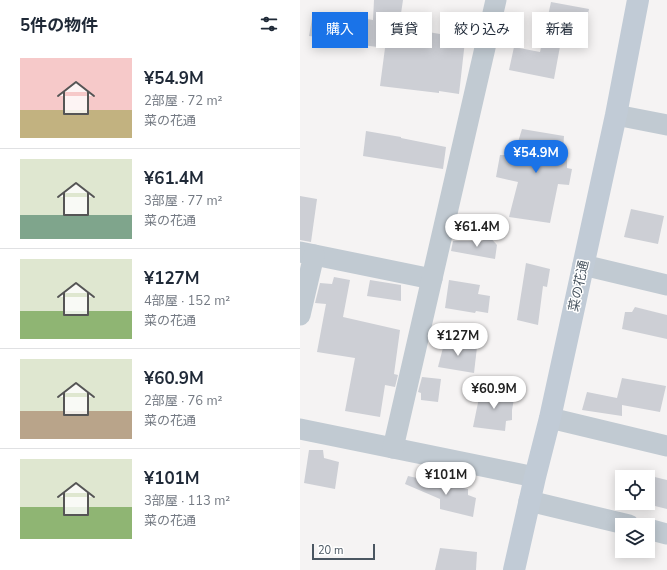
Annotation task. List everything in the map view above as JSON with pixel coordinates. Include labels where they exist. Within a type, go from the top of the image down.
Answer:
[{"type":"street","points":[[393,448],[496,0]]},
{"type":"street","name":"菜の花通","points":[[514,570],[584,265],[616,115],[638,0]]},
{"type":"street","points":[[616,115],[667,125]]},
{"type":"street","points":[[300,316],[307,253],[432,279]]},
{"type":"street","points":[[584,265],[667,285]]},
{"type":"street","points":[[550,418],[667,446]]},
{"type":"street","points":[[300,429],[535,477]]},
{"type":"street","points":[[529,502],[615,522]]},
{"type":"street","points":[[655,531],[667,534]]},
{"type":"building","points":[[374,0],[403,0],[401,12],[376,12],[376,47],[368,46],[368,19],[373,20]]},
{"type":"building","points":[[551,2],[589,9],[588,14],[588,12],[549,12]]},
{"type":"building","points":[[312,19],[312,36],[309,36]]},
{"type":"building","points":[[432,33],[440,34],[440,48],[464,48],[459,94],[380,86],[385,48],[432,48]]},
{"type":"building","points":[[514,48],[540,52],[541,48],[560,48],[554,79],[509,70]]},
{"type":"building","points":[[522,129],[564,136],[563,150],[567,150],[567,168],[572,169],[569,185],[558,184],[550,223],[509,217],[518,182],[496,177],[500,155],[514,155]]},
{"type":"building","points":[[366,131],[446,147],[443,169],[363,156]]},
{"type":"building","points":[[300,196],[317,199],[311,242],[300,240]]},
{"type":"building","points":[[631,209],[664,216],[658,244],[624,237]]},
{"type":"building","points":[[486,233],[497,245],[495,259],[451,251],[453,241],[483,241]]},
{"type":"building","points":[[526,263],[550,269],[547,287],[543,286],[538,325],[517,320]]},
{"type":"building","points":[[334,277],[350,280],[343,317],[400,330],[394,374],[398,375],[395,387],[385,385],[380,417],[345,411],[355,358],[317,352],[326,304],[315,303],[320,283],[332,284]]},
{"type":"building","points":[[370,280],[401,285],[401,301],[367,296]]},
{"type":"building","points":[[449,280],[480,285],[478,294],[490,296],[488,313],[476,311],[475,313],[445,308]]},
{"type":"building","points":[[635,307],[667,315],[667,339],[622,329],[625,312],[632,312]]},
{"type":"building","points":[[445,340],[477,347],[474,373],[438,367]]},
{"type":"building","points":[[422,377],[441,379],[438,402],[421,400],[421,393],[418,392]]},
{"type":"building","points":[[622,378],[666,386],[660,412],[622,405],[622,416],[582,410],[587,392],[617,398]]},
{"type":"building","points":[[481,388],[515,393],[512,420],[506,421],[505,431],[473,427]]},
{"type":"building","points":[[309,450],[323,450],[324,458],[339,462],[335,489],[304,483]]},
{"type":"building","points":[[408,476],[468,489],[468,495],[476,498],[473,517],[440,509],[440,499],[405,484]]},
{"type":"building","points":[[655,477],[667,480],[667,509],[655,506]]},
{"type":"building","points":[[440,548],[477,552],[476,570],[435,570]]}]
